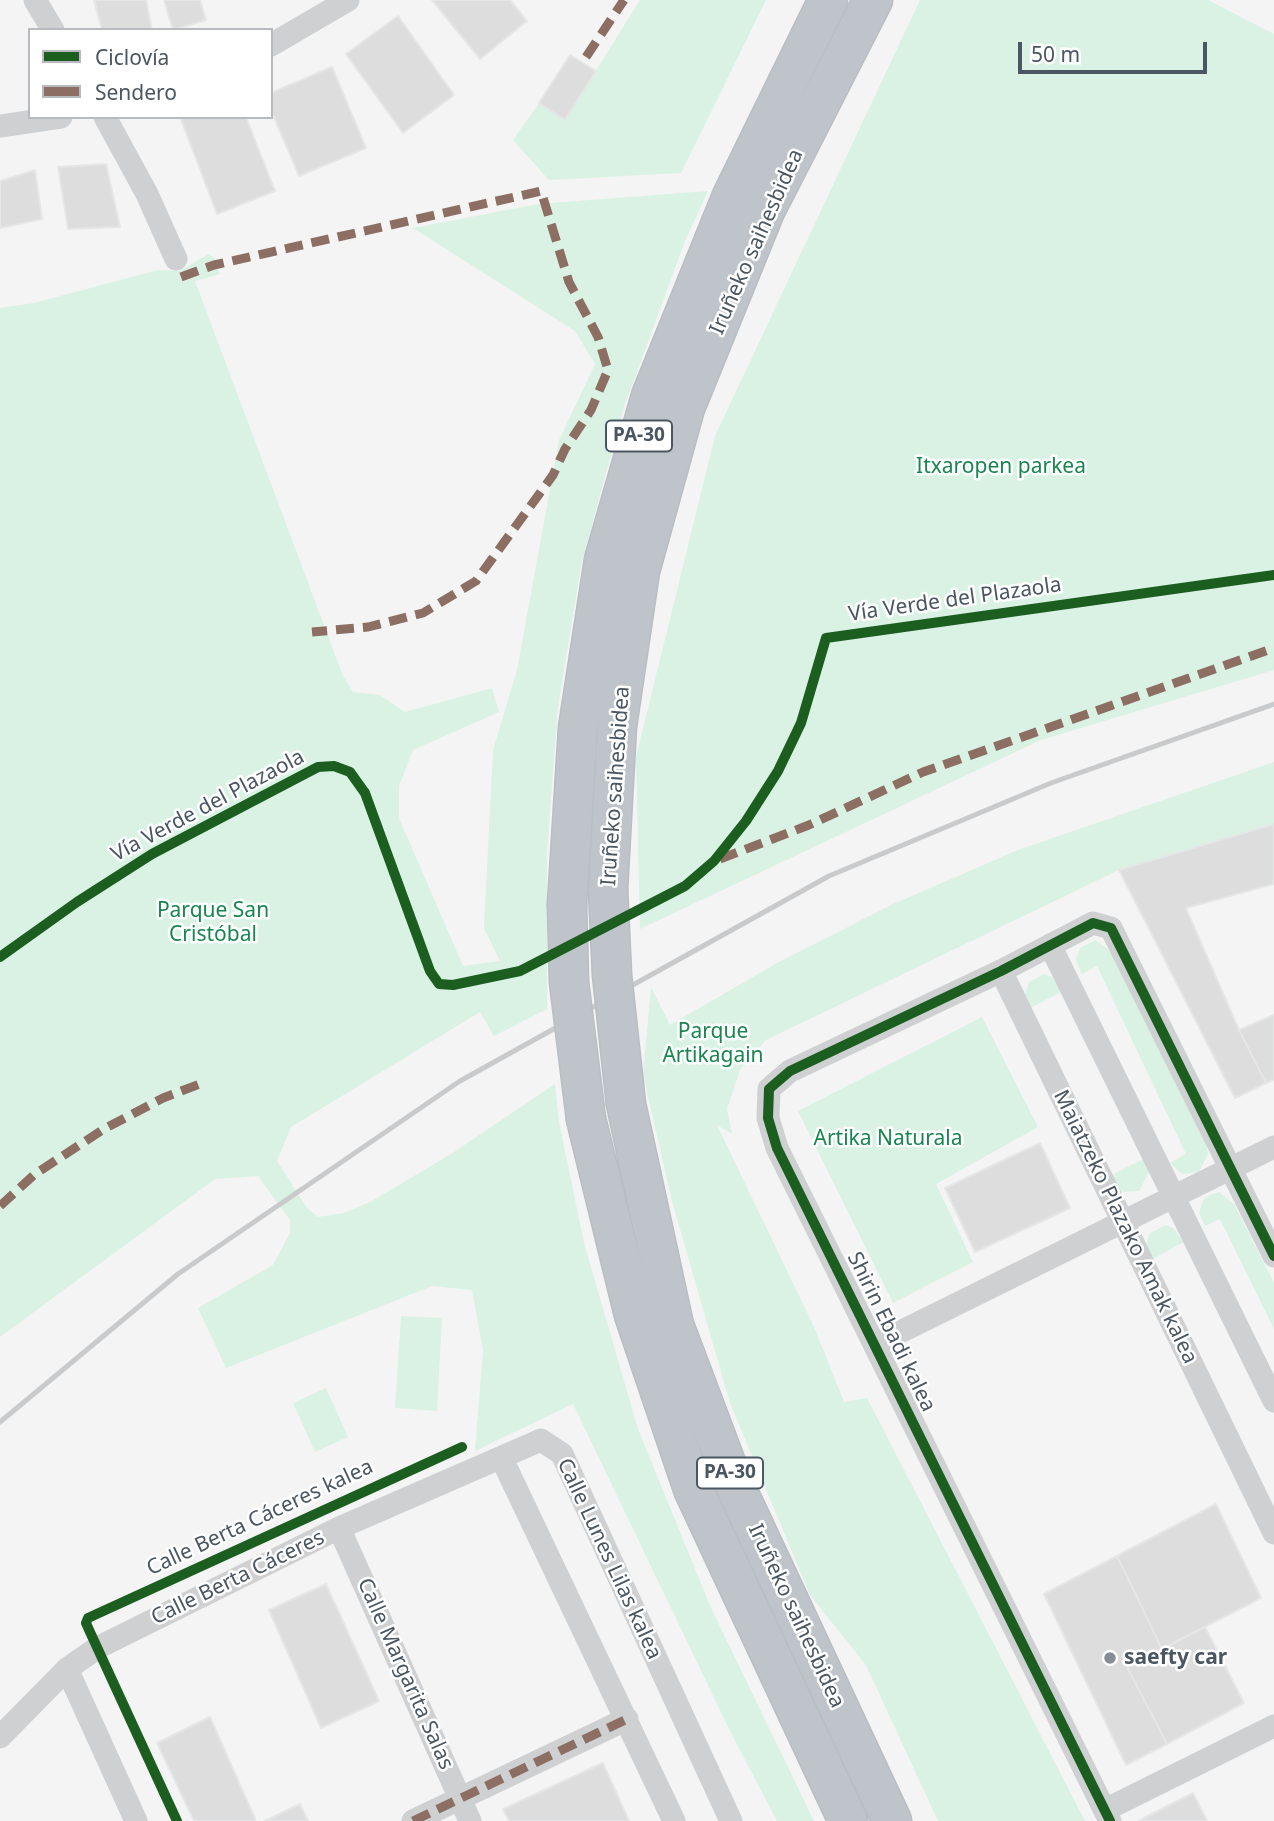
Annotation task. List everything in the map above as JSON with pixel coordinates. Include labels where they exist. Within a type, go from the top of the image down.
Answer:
[{"type":"highway","name":"Iruñeko saihesbidea","points":[[828,0],[732,196],[647,409],[604,560],[578,728],[567,904],[569,982],[586,1119],[634,1315],[693,1489],[848,1821]]},
{"type":"highway","name":"Iruñeko saihesbidea","points":[[873,0],[765,211],[685,408],[640,570],[617,726],[608,889],[612,975],[626,1104],[674,1325],[732,1479],[892,1821]]},
{"type":"highway","points":[[808,1645],[872,1735],[913,1821]]},
{"type":"highway","points":[[790,1699],[831,1821]]},
{"type":"street","points":[[35,0],[52,28]]},
{"type":"street","points":[[273,44],[348,0]]},
{"type":"street","points":[[0,127],[49,119]]},
{"type":"street","points":[[107,119],[147,194],[176,259]]},
{"type":"street","points":[[1001,971],[1093,923],[1111,928],[1274,1256]]},
{"type":"street","points":[[1049,945],[1274,1401]]},
{"type":"street","name":"Maiatzeko Plazako Amak kalea","points":[[1001,971],[1274,1533]]},
{"type":"street","name":"Shirin Ebadi kalea","points":[[1001,971],[790,1071],[769,1089],[768,1118],[777,1148],[1108,1816]]},
{"type":"street","points":[[876,1344],[1274,1147]]},
{"type":"street","name":"Calle Lunes Lilas kalea","points":[[502,1459],[541,1440],[562,1454],[731,1821]]},
{"type":"street","points":[[502,1459],[674,1821]]},
{"type":"street","name":"Calle Berta Cáceres","points":[[0,1737],[67,1669],[127,1633],[339,1528],[502,1459]]},
{"type":"street","name":"Calle Margarita Salas","points":[[339,1528],[470,1821]]},
{"type":"street","points":[[67,1669],[136,1821]]},
{"type":"street","points":[[418,1820],[627,1718]]},
{"type":"street","points":[[1108,1816],[1274,1726]]},
{"type":"green space","points":[[640,0],[766,0],[681,173],[549,180],[513,140],[539,103],[565,120]]},
{"type":"green space","name":"Itxaropen parkea","points":[[920,0],[1208,0],[1274,34],[1274,670],[1041,740],[640,929],[636,757],[715,436]]},
{"type":"green space","name":"Parque San Cristóbal","points":[[708,191],[685,241],[623,410],[581,566],[558,707],[547,852],[547,1009],[494,1036],[480,1012],[291,1127],[277,1161],[307,1208],[318,1217],[344,1213],[372,1201],[451,1154],[555,1084],[559,1122],[584,1243],[638,1429],[711,1608],[814,1821],[777,1821],[730,1731],[573,1404],[475,1451],[483,1350],[472,1290],[432,1286],[226,1368],[198,1308],[273,1265],[290,1233],[290,1220],[258,1176],[215,1179],[0,1337],[0,308],[34,303],[158,270],[179,271],[209,254],[215,259],[220,274],[195,281],[343,676],[353,692],[380,695],[405,712],[492,688],[499,712],[413,750],[399,786],[399,818],[463,966],[500,961],[484,928],[493,750],[517,670],[559,440],[595,364],[575,331],[413,228],[538,204]]},
{"type":"green space","name":"Parque Artikagain","points":[[1274,762],[1274,824],[1119,870],[766,1040],[740,1070],[727,1109],[732,1134],[717,1125],[815,1329],[844,1402],[867,1398],[1085,1821],[938,1821],[866,1665],[810,1595],[730,1403],[672,1201],[643,1075],[651,987],[670,1025],[777,963],[891,905],[1018,850]]},
{"type":"green space","points":[[1095,940],[1111,951],[1206,1145],[1208,1154],[1199,1172],[1182,1174],[1170,1163],[1186,1154],[1097,966],[1082,974],[1076,960],[1080,948]]},
{"type":"green space","points":[[1044,974],[1052,977],[1063,991],[1030,1008],[1025,995],[1029,982]]},
{"type":"green space","name":"Artika Naturala","points":[[982,1017],[1038,1127],[936,1184],[973,1262],[893,1303],[798,1111]]},
{"type":"green space","points":[[1143,1159],[1149,1172],[1139,1191],[1122,1192],[1108,1177]]},
{"type":"green space","points":[[1219,1192],[1234,1204],[1274,1283],[1274,1329],[1220,1219],[1205,1226],[1199,1213],[1203,1200]]},
{"type":"green space","points":[[1166,1225],[1173,1228],[1184,1242],[1152,1259],[1146,1246],[1150,1233]]},
{"type":"green space","points":[[401,1316],[442,1318],[437,1411],[395,1408]]},
{"type":"green space","points":[[326,1388],[348,1437],[315,1452],[293,1403]]},
{"type":"building","points":[[94,0],[146,0],[152,28],[101,28]]},
{"type":"building","points":[[164,0],[200,0],[206,20],[172,28]]},
{"type":"building","points":[[432,0],[510,0],[527,21],[480,59]]},
{"type":"building","points":[[398,16],[454,95],[403,133],[346,54]]},
{"type":"building","points":[[570,55],[596,71],[565,120],[539,103]]},
{"type":"building","points":[[332,67],[366,148],[299,176],[273,115],[273,92]]},
{"type":"building","points":[[181,119],[247,119],[275,191],[217,214]]},
{"type":"building","points":[[106,164],[120,227],[68,229],[58,167]]},
{"type":"building","points":[[35,170],[42,219],[0,228],[0,181]]},
{"type":"building","points":[[1274,824],[1274,884],[1186,908],[1239,1030],[1266,1083],[1235,1098],[1119,870]]},
{"type":"building","points":[[1274,1015],[1274,1080],[1266,1083],[1239,1030]]},
{"type":"building","points":[[1040,1143],[1070,1208],[975,1252],[945,1188]]},
{"type":"building","points":[[1216,1504],[1261,1598],[1162,1649],[1117,1556]]},
{"type":"building","name":"saefty car","points":[[1117,1556],[1162,1649],[1127,1667],[1167,1744],[1126,1765],[1044,1594]]},
{"type":"building","points":[[326,1584],[379,1701],[321,1728],[269,1610]]},
{"type":"building","points":[[1205,1627],[1244,1703],[1167,1744],[1127,1667]]},
{"type":"building","points":[[210,1717],[256,1821],[194,1821],[157,1743]]},
{"type":"building","points":[[603,1763],[629,1821],[509,1821],[503,1809]]},
{"type":"building","points":[[1193,1793],[1207,1821],[1139,1821],[1144,1818]]},
{"type":"building","points":[[300,1804],[308,1821],[265,1821]]},
{"type":"railway","points":[[0,1422],[178,1274],[460,1081],[829,876],[1051,783],[1274,704]]},
{"type":"marked path","points":[[586,57],[624,0]]},
{"type":"marked path","points":[[181,277],[214,265],[541,191],[569,282],[598,337],[608,370],[591,410],[565,449],[553,475],[476,581],[423,613],[368,627],[312,632]]},
{"type":"marked path","points":[[720,859],[809,825],[923,772],[1274,648]]},
{"type":"marked path","points":[[0,1206],[35,1174],[104,1129],[163,1098],[205,1082]]},
{"type":"marked path","points":[[413,1821],[627,1719]]},
{"type":"cycle path","name":"Vía Verde del Plazaola","points":[[0,957],[77,902],[152,854],[318,767],[334,766],[350,772],[365,793],[430,971],[439,984],[453,985],[520,971],[685,886],[714,861],[746,821],[778,771],[801,723],[826,638],[1274,575]]},
{"type":"cycle path","points":[[1110,1821],[777,1148],[768,1118],[769,1089],[790,1071],[1001,971],[1093,923],[1111,928],[1274,1256]]},
{"type":"cycle path","name":"Calle Berta Cáceres kalea","points":[[177,1821],[86,1623],[88,1618],[462,1447]]},
{"type":"place","name":"saefty car","points":[[1110,1658]]}]
